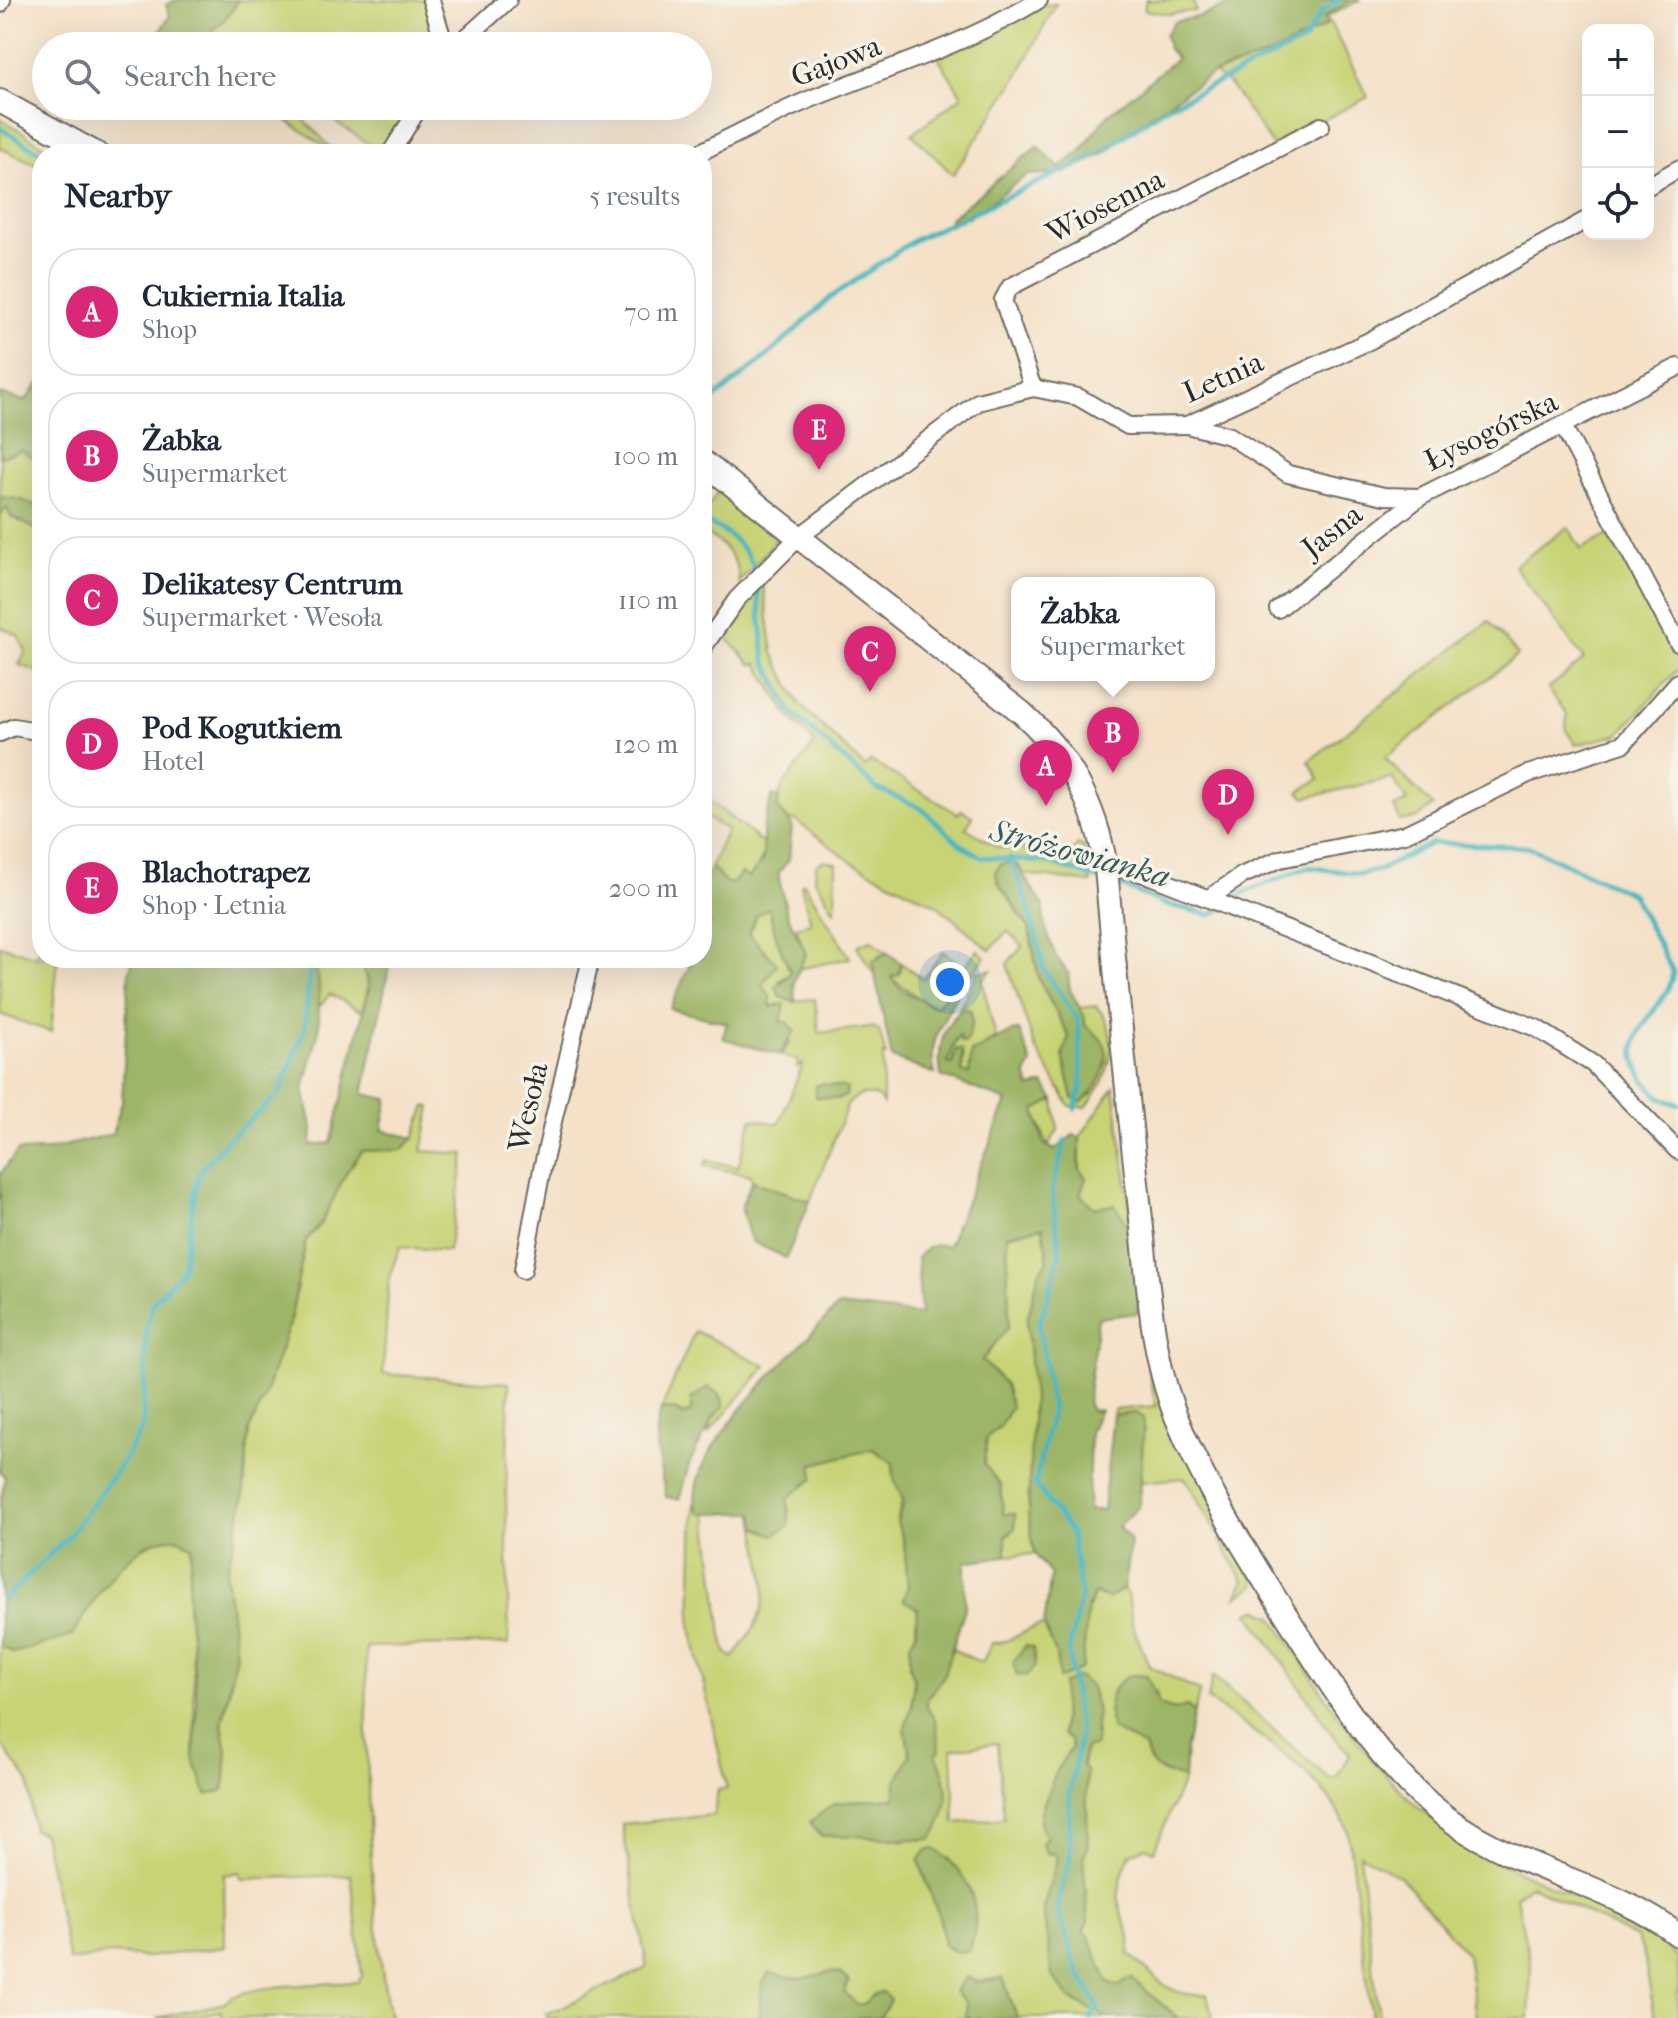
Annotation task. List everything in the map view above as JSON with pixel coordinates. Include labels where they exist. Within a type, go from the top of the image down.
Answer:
[{"type":"main road","points":[[0,101],[32,118]]},
{"type":"main road","points":[[35,120],[79,144]]},
{"type":"main road","points":[[712,469],[1010,703],[1051,741],[1079,780],[1099,829],[1107,870],[1108,903],[1155,1330],[1171,1403],[1202,1472],[1300,1638],[1353,1718],[1390,1766],[1433,1807],[1480,1840],[1559,1878],[1647,1914],[1678,1935]]},
{"type":"street","points":[[431,0],[441,32]]},
{"type":"street","points":[[473,32],[508,0]]},
{"type":"street","name":"Gajowa","points":[[712,147],[810,99],[947,49],[989,30],[1039,0]]},
{"type":"street","points":[[396,144],[411,120]]},
{"type":"street","name":"Wiosenna","points":[[1033,388],[1003,300],[1010,287],[1321,126]]},
{"type":"street","points":[[1654,183],[1678,169]]},
{"type":"street","name":"Letnia","points":[[799,537],[978,402],[1033,388],[1078,397],[1128,426],[1187,425],[1369,341],[1582,222]]},
{"type":"street","name":"Łysogórska","points":[[1187,425],[1230,436],[1288,474],[1384,496],[1420,497],[1678,367]]},
{"type":"street","points":[[1563,426],[1678,643]]},
{"type":"street","name":"Jasna","points":[[1278,609],[1420,497]]},
{"type":"street","points":[[712,635],[737,599],[799,537]]},
{"type":"street","points":[[1215,900],[1243,875],[1280,859],[1405,834],[1528,774],[1623,744],[1678,682]]},
{"type":"street","points":[[0,733],[14,727],[32,730]]},
{"type":"street","points":[[1107,870],[1131,870],[1215,900],[1536,1028],[1593,1064],[1678,1151]]},
{"type":"street","name":"Wesoła","points":[[523,1270],[542,1169],[589,968]]},
{"type":"green space","points":[[176,0],[238,0],[211,32],[159,32],[170,16],[166,5]]},
{"type":"green space","points":[[238,0],[424,0],[434,32],[211,32]]},
{"type":"green space","points":[[1146,0],[1192,0],[1196,11],[1168,14],[1144,10]]},
{"type":"green space","points":[[1241,0],[1351,0],[1324,17],[1327,25],[1272,54],[1214,73],[1143,120],[1104,154],[1064,173],[1027,175],[973,215],[949,226],[949,219],[1038,146],[1059,168],[1080,152],[1107,116],[1177,58],[1168,49],[1165,35],[1174,22],[1201,16]]},
{"type":"green space","points":[[1351,0],[1360,0],[1327,17],[1368,97],[1273,146],[1230,85],[1214,73],[1272,54],[1327,25],[1324,17]]},
{"type":"green space","points":[[1056,4],[1016,79],[953,175],[912,134],[962,96],[938,57],[1037,6]]},
{"type":"green space","points":[[0,118],[40,144],[32,144],[32,162],[0,148]]},
{"type":"green space","points":[[286,120],[304,120],[327,144],[322,144]]},
{"type":"green space","points":[[333,120],[403,120],[387,144],[369,144]]},
{"type":"green space","points":[[32,392],[32,457],[21,450],[0,457],[0,394],[25,401]]},
{"type":"green space","points":[[21,450],[32,457],[32,505],[0,497],[0,457]]},
{"type":"green space","points":[[720,489],[777,539],[739,583],[733,559],[712,538],[712,501]]},
{"type":"green space","points":[[0,497],[19,499],[32,504],[32,527],[11,517],[7,508],[0,515]]},
{"type":"green space","points":[[7,507],[12,517],[32,527],[32,669],[19,665],[26,651],[18,635],[0,627],[0,515]]},
{"type":"green space","points":[[1568,527],[1581,549],[1609,535],[1678,652],[1678,669],[1619,734],[1576,745],[1566,730],[1567,714],[1548,689],[1584,659],[1514,566]]},
{"type":"green space","points":[[763,584],[773,653],[800,705],[865,767],[871,761],[958,814],[962,810],[973,817],[966,828],[998,847],[1073,851],[1078,844],[1084,847],[1091,883],[1025,874],[1018,865],[999,884],[1029,928],[1039,980],[1069,1036],[1063,1055],[1073,1098],[1091,1095],[1106,1060],[1085,1025],[1080,1008],[1096,1006],[1105,1018],[1111,1044],[1110,1058],[1101,1084],[1086,1107],[1070,1106],[1035,1047],[1007,964],[1023,946],[1007,931],[990,950],[937,905],[853,863],[795,820],[789,821],[776,807],[782,787],[815,743],[787,714],[757,663],[752,665],[725,636]]},
{"type":"green space","points":[[1489,621],[1518,655],[1385,758],[1433,806],[1418,818],[1400,821],[1394,807],[1407,801],[1392,778],[1305,798],[1299,792],[1319,779],[1309,761]]},
{"type":"green space","points":[[772,796],[779,798],[777,807],[792,825],[789,860],[779,872],[779,879],[787,914],[806,953],[794,981],[795,1002],[780,997],[776,987],[791,973],[769,908],[757,915],[748,933],[777,964],[762,985],[770,995],[771,1007],[785,1004],[781,1022],[787,1022],[795,1030],[780,1055],[722,1038],[727,1023],[670,1009],[688,968],[712,968],[712,867],[724,882],[732,884],[741,873],[749,878],[763,861],[763,829]]},
{"type":"green space","points":[[712,802],[766,846],[757,868],[739,884],[724,881],[712,867],[727,830],[712,821]]},
{"type":"green space","points":[[824,860],[836,863],[835,912],[815,879],[816,865]]},
{"type":"green space","points":[[1014,862],[1044,906],[1044,923],[1055,955],[1068,973],[1070,990],[1085,1018],[1085,1025],[1101,1039],[1106,1051],[1101,1076],[1082,1102],[1073,1098],[1063,1055],[1069,1036],[1039,980],[1029,928],[999,884],[995,872],[1001,864]]},
{"type":"green space","points":[[804,883],[850,958],[798,969],[806,955],[796,927],[811,923],[801,885]]},
{"type":"green space","points":[[769,907],[791,973],[779,981],[789,1001],[815,999],[819,1033],[872,1027],[879,1030],[886,1056],[883,1055],[883,1104],[879,1098],[866,1095],[848,1104],[810,1201],[752,1181],[751,1175],[705,1166],[707,1160],[738,1167],[752,1119],[779,1124],[803,1064],[797,1067],[799,1061],[780,1055],[791,1042],[781,1022],[779,1004],[771,1007],[762,985],[776,964],[748,933],[757,915]]},
{"type":"green space","points":[[871,940],[888,953],[879,956],[875,976],[857,946]]},
{"type":"green space","points":[[0,945],[32,956],[32,968],[57,968],[51,1032],[0,1014]]},
{"type":"green space","points":[[978,950],[985,957],[956,996],[949,990],[937,1006],[926,1003],[890,977],[900,974],[901,963],[923,979],[943,952],[964,967]]},
{"type":"green space","points":[[888,953],[901,963],[900,974],[891,977],[910,995],[936,1006],[950,990],[956,996],[934,1043],[935,1074],[892,1058],[872,961]]},
{"type":"green space","points":[[130,968],[315,968],[319,985],[319,1029],[304,1089],[312,1127],[311,1145],[331,1143],[369,989],[368,977],[362,968],[389,968],[363,1094],[388,1099],[382,1130],[414,1138],[402,1150],[362,1151],[346,1173],[321,1224],[306,1240],[290,1321],[264,1397],[249,1430],[243,1501],[226,1574],[236,1653],[222,1724],[227,1751],[224,1790],[207,1795],[194,1759],[197,1701],[188,1605],[192,1545],[174,1538],[158,1540],[127,1559],[101,1590],[72,1636],[13,1653],[0,1645],[0,1505],[5,1477],[0,1472],[0,1174],[18,1151],[48,1150],[112,1134],[122,1102]]},
{"type":"green space","points":[[315,968],[361,968],[367,989],[361,1011],[330,994],[319,1007]]},
{"type":"green space","points":[[991,970],[982,980],[996,1038],[987,1043],[970,1074],[962,1073],[963,1055],[953,1056],[952,1064],[947,1063],[949,1052],[960,1035],[965,1008],[958,1012],[978,972]]},
{"type":"green space","points":[[965,1008],[971,1011],[972,1023],[966,1043],[961,1042],[960,1036],[957,1038],[947,1063],[952,1064],[956,1049],[962,1050],[962,1072],[969,1074],[971,1052],[1019,1030],[1032,1064],[1026,1074],[1030,1087],[1044,1084],[1054,1100],[1035,1110],[1044,1144],[1055,1150],[1073,1135],[1080,1137],[1079,1168],[1086,1178],[1080,1194],[1094,1208],[1114,1205],[1126,1224],[1137,1273],[1137,1313],[1098,1318],[1087,1402],[1091,1411],[1100,1410],[1090,1431],[1088,1510],[1103,1510],[1113,1415],[1136,1413],[1144,1418],[1139,1506],[1118,1527],[1130,1539],[1123,1589],[1108,1599],[1095,1593],[1088,1607],[1082,1668],[1059,1679],[1056,1654],[1044,1625],[1051,1575],[1035,1554],[1028,1513],[1033,1397],[1027,1320],[1039,1272],[1048,1261],[1043,1227],[1007,1235],[1009,1326],[982,1360],[1005,1384],[1011,1407],[1000,1426],[987,1437],[984,1464],[1001,1486],[1003,1514],[1015,1514],[1015,1529],[1006,1536],[1006,1556],[965,1562],[965,1608],[943,1677],[927,1698],[927,1708],[936,1721],[939,1751],[936,1754],[946,1787],[943,1818],[932,1839],[821,1836],[810,1822],[835,1803],[895,1798],[896,1783],[910,1755],[905,1728],[912,1705],[914,1678],[910,1667],[910,1644],[916,1632],[917,1608],[903,1600],[908,1586],[904,1542],[897,1522],[904,1503],[894,1478],[893,1463],[873,1449],[813,1464],[813,1479],[788,1498],[789,1526],[774,1535],[756,1527],[754,1513],[699,1513],[696,1490],[704,1464],[745,1405],[838,1306],[921,1315],[917,1258],[931,1246],[948,1246],[1007,1101],[941,1076],[940,1057],[946,1029]]},
{"type":"green space","points":[[822,1084],[847,1088],[846,1096],[838,1099],[816,1097],[815,1086]]},
{"type":"green space","points":[[1114,1087],[1142,1292],[1143,1308],[1137,1313],[1137,1272],[1131,1243],[1120,1217],[1114,1205],[1094,1208],[1080,1194],[1080,1137]]},
{"type":"green space","points":[[1054,1100],[1058,1130],[1048,1146],[1034,1110]]},
{"type":"green space","points":[[426,1106],[431,1107],[422,1151],[465,1154],[448,1251],[400,1247],[389,1277],[383,1374],[509,1383],[506,1496],[509,1644],[366,1647],[373,1880],[390,2018],[223,2018],[221,2011],[185,2018],[157,2018],[225,2003],[234,1996],[267,1988],[358,1982],[362,1976],[351,1875],[242,1879],[240,1872],[224,1875],[225,1947],[148,1957],[112,1954],[69,1961],[43,1833],[33,1830],[29,1782],[0,1743],[0,1645],[13,1653],[72,1636],[101,1590],[142,1548],[158,1540],[174,1538],[192,1545],[194,1759],[227,1751],[222,1724],[231,1684],[226,1574],[243,1501],[249,1430],[264,1397],[290,1321],[306,1240],[321,1224],[346,1173],[362,1151],[402,1149],[414,1138]]},
{"type":"green space","points":[[752,1181],[810,1201],[786,1258],[751,1241],[741,1207]]},
{"type":"green space","points":[[1043,1227],[1048,1261],[1027,1320],[1033,1397],[1028,1513],[1035,1554],[1006,1556],[1006,1536],[1014,1514],[1003,1514],[1001,1486],[984,1464],[987,1437],[1000,1426],[982,1360],[1009,1326],[1007,1234]]},
{"type":"green space","points":[[1139,1322],[1145,1322],[1221,1523],[1216,1532],[1185,1478],[1141,1482],[1144,1418],[1113,1415],[1114,1410],[1156,1406]]},
{"type":"green space","points":[[695,1331],[766,1366],[707,1435],[713,1418],[691,1412],[683,1415],[673,1409],[661,1410]]},
{"type":"green space","points":[[708,1387],[720,1394],[724,1406],[713,1418],[690,1462],[679,1499],[666,1497],[656,1442],[661,1410],[673,1409],[683,1415],[691,1412],[691,1399]]},
{"type":"green space","points":[[873,1449],[893,1463],[894,1478],[903,1496],[897,1522],[904,1542],[908,1587],[903,1599],[917,1607],[916,1632],[910,1644],[910,1667],[914,1678],[912,1705],[905,1728],[910,1755],[896,1783],[895,1799],[835,1803],[821,1836],[859,1833],[904,1841],[946,1790],[936,1754],[936,1721],[927,1708],[927,1698],[943,1677],[950,1648],[982,1663],[992,1643],[1044,1625],[1056,1654],[1060,1678],[1095,1592],[1108,1599],[1123,1589],[1128,1594],[1132,1624],[1149,1666],[1200,1691],[1194,1712],[1187,1706],[1174,1710],[1159,1705],[1156,1692],[1131,1737],[1146,1748],[1154,1766],[1184,1778],[1154,1851],[1145,1847],[1130,1854],[1123,1872],[1119,1904],[1129,1933],[1129,1954],[1173,1990],[1207,1995],[1213,2018],[1017,2018],[1003,1978],[977,1982],[966,1977],[966,2018],[547,2018],[546,2014],[647,1968],[622,1824],[714,1815],[718,1790],[727,1788],[691,1627],[694,1504],[699,1513],[707,1515],[722,1635],[726,1652],[733,1658],[762,1610],[765,1583],[756,1527],[774,1535],[788,1498],[799,1488],[813,1464]],"holes":[[[997,1743],[1004,1818],[955,1823],[952,1749]],[[949,1858],[956,1871],[944,1945],[940,1920],[919,1861]]]},
{"type":"green space","points":[[1229,1536],[1255,1579],[1254,1586],[1237,1597],[1244,1581],[1220,1540]]},
{"type":"green space","points":[[1257,1609],[1273,1617],[1339,1716],[1415,1805],[1480,1852],[1633,1924],[1678,1958],[1678,2018],[1655,2018],[1643,1951],[1636,1938],[1530,1885],[1516,1896],[1531,1967],[1529,2018],[1476,2018],[1467,1954],[1401,1877],[1360,1854],[1379,2018],[1372,2018],[1348,1832],[1338,1811],[1324,1792],[1288,1757],[1208,1699],[1213,1676],[1329,1779],[1336,1778],[1350,1754],[1332,1734],[1249,1613]]},
{"type":"green space","points":[[1026,1645],[1033,1648],[1035,1666],[1028,1675],[1017,1676],[1013,1662]]},
{"type":"green space","points":[[1130,1675],[1147,1676],[1159,1705],[1174,1710],[1187,1706],[1194,1712],[1186,1748],[1184,1778],[1158,1769],[1150,1761],[1146,1748],[1111,1728],[1109,1712],[1113,1691]]},
{"type":"green space","points":[[1078,1677],[1091,1686],[1097,1712],[1095,1746],[1085,1748],[1082,1765],[1086,1771],[1088,1848],[1083,1857],[1088,1921],[1083,1933],[1088,1935],[1108,1982],[1118,1986],[1131,1978],[1178,2018],[1108,2018],[1070,1999],[1052,1975],[1043,1909],[1057,1859],[1053,1853],[1047,1854],[1041,1844],[1046,1838],[1040,1820],[1052,1782],[1072,1748],[1070,1740],[1062,1735],[1063,1684]]},
{"type":"green space","points":[[933,1848],[956,1868],[971,1892],[974,1934],[970,1949],[966,1951],[956,1952],[944,1945],[940,1919],[919,1860]]},
{"type":"green space","points":[[829,1972],[840,1973],[849,1981],[844,1992],[856,2004],[864,2004],[883,1992],[890,2000],[880,2018],[759,2018],[762,1983],[769,1973],[801,1979]]},
{"type":"green space","points":[[966,1977],[977,1982],[1003,1978],[1017,2018],[966,2018],[966,2003],[955,1992]]},
{"type":"waterway","points":[[712,400],[773,351],[830,298],[914,240],[1096,155],[1167,107],[1304,41],[1322,11],[1340,0]]},
{"type":"waterway","name":"Stróżowianka","points":[[0,128],[32,147]]},
{"type":"waterway","name":"Stróżowianka","points":[[712,525],[736,541],[749,557],[756,574]]},
{"type":"waterway","name":"Stróżowianka","points":[[757,584],[765,660],[791,712],[876,788],[921,808],[960,844],[981,857],[1046,862],[1100,879]]},
{"type":"waterway","name":"Stróżowianka","points":[[1229,903],[1243,893],[1308,867],[1360,874],[1380,870],[1432,843],[1529,847],[1632,894],[1673,972],[1662,1000],[1638,1035],[1636,1062],[1655,1092],[1678,1104]]},
{"type":"waterway","points":[[1010,857],[1029,908],[1044,970],[1078,1019],[1082,1085],[1075,1109]]},
{"type":"waterway","name":"Stróżowianka","points":[[1114,883],[1165,904],[1211,915],[1221,909]]},
{"type":"waterway","points":[[3,1600],[68,1537],[120,1466],[143,1427],[146,1330],[153,1302],[183,1269],[198,1174],[224,1143],[279,1094],[305,1028],[310,968]]},
{"type":"waterway","points":[[1065,1141],[1052,1190],[1060,1254],[1039,1326],[1052,1410],[1035,1484],[1071,1532],[1081,1595],[1069,1650],[1080,1736],[1069,1796],[1070,1858],[1057,1908],[1075,1966],[1099,2008],[1090,2018]]},
{"type":"place","name":"Blachotrapez","points":[[819,470]]},
{"type":"place","name":"Delikatesy Centrum","points":[[870,692]]},
{"type":"place","name":"Żabka","points":[[1113,773]]},
{"type":"place","name":"Cukiernia Italia","points":[[1046,806]]},
{"type":"place","name":"Pod Kogutkiem","points":[[1228,835]]}]
